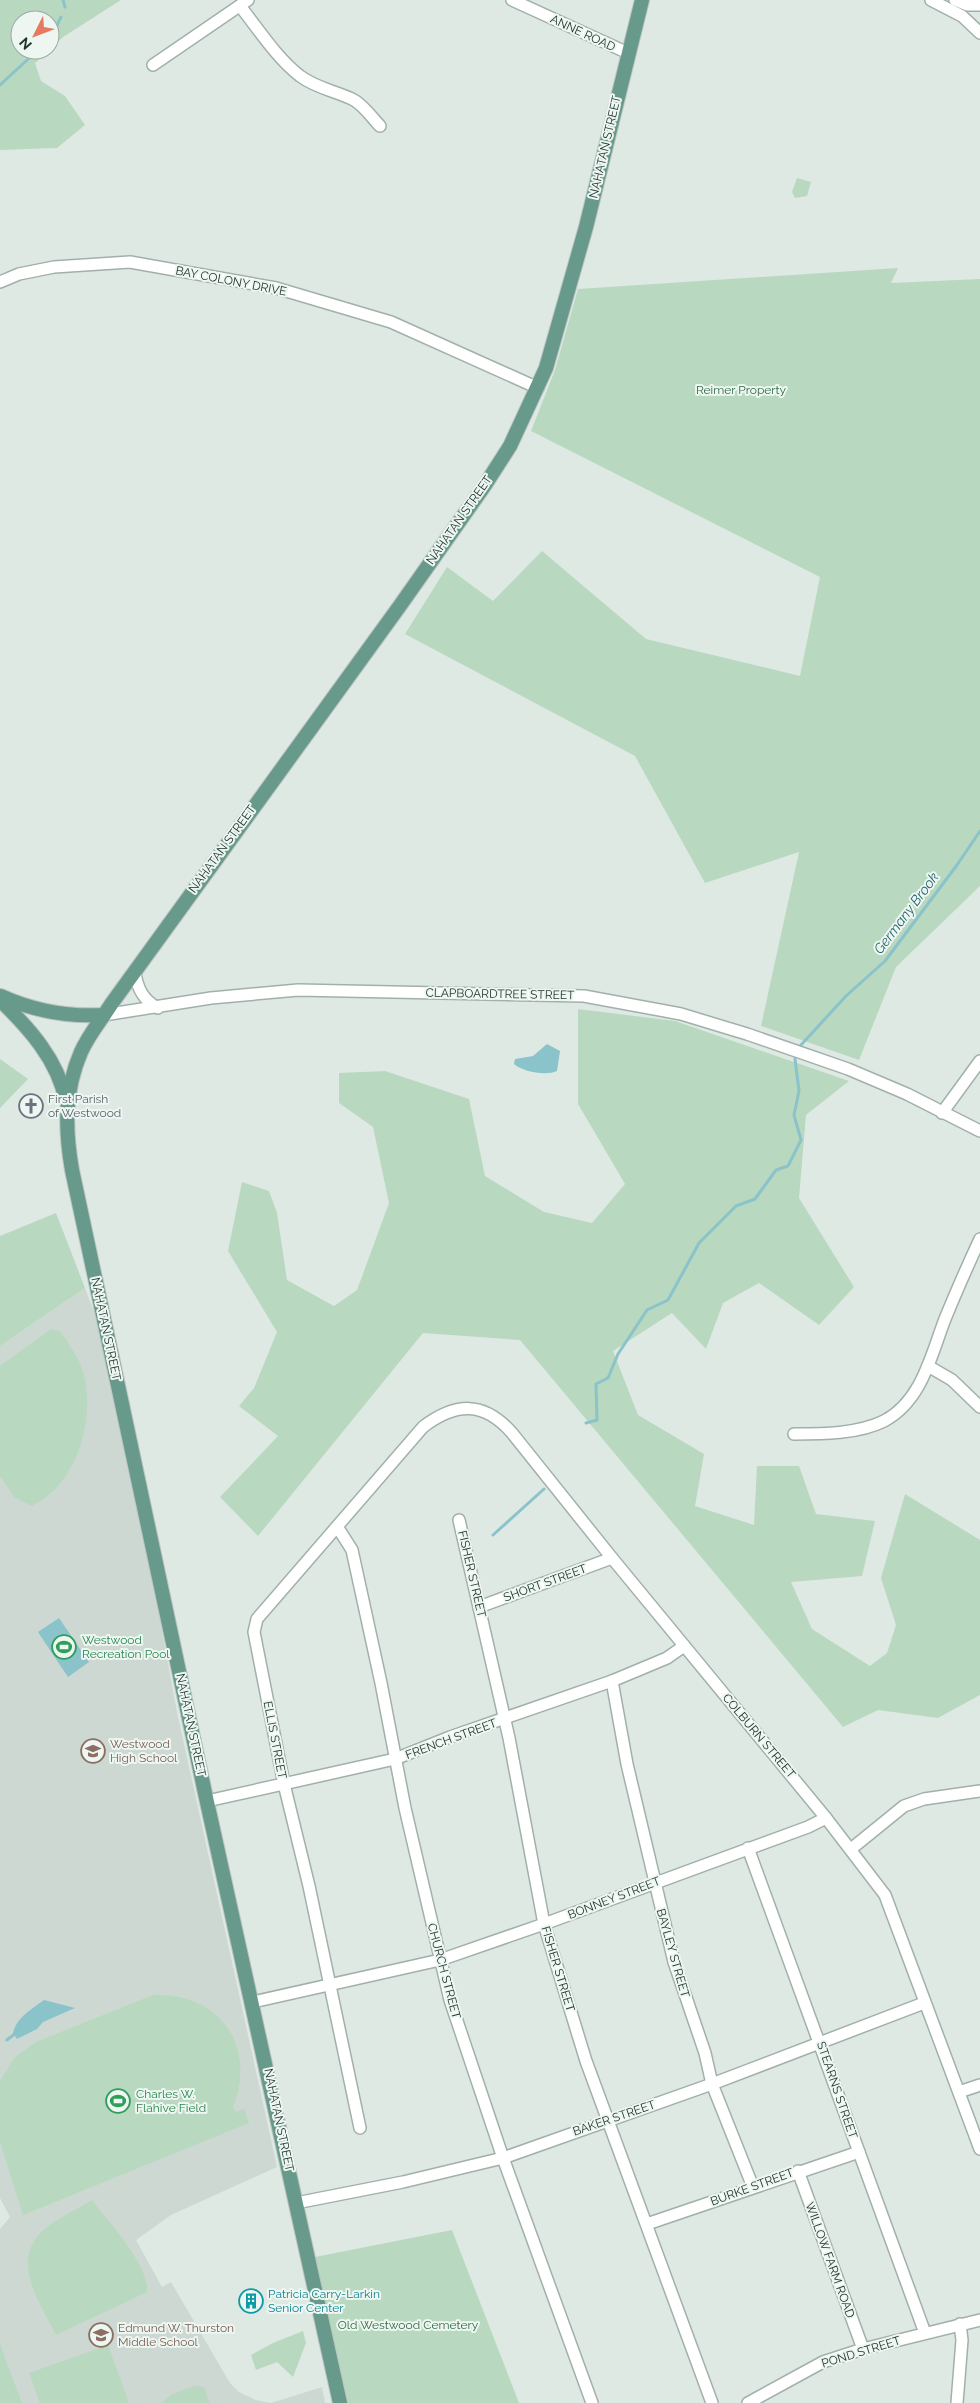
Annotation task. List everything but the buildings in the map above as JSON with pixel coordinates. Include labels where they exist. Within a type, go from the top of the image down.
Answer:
[{"type":"main road","name":"NAHATAN STREET","points":[[340,2403],[253,2002],[207,1801],[72,1170],[68,1143],[67,1109],[72,1078],[81,1052],[104,1015],[485,485],[510,446],[546,368],[586,227],[642,0]]},
{"type":"main road","name":"CLAPBOARDTREE STREET","points":[[0,996],[60,1014],[79,1016],[104,1015]]},
{"type":"main road","points":[[0,1000],[34,1036],[50,1060],[59,1076],[67,1109]]},
{"type":"street","name":"ANNE ROAD","points":[[512,0],[628,53]]},
{"type":"street","points":[[930,0],[962,16],[976,29]]},
{"type":"street","points":[[955,0],[967,5],[980,5]]},
{"type":"street","points":[[153,65],[244,3],[280,58],[302,77],[325,90],[354,100],[380,126]]},
{"type":"street","name":"BAY COLONY DRIVE","points":[[0,282],[18,274],[54,267],[130,262],[276,288],[392,322],[538,388]]},
{"type":"street","points":[[135,972],[142,995],[149,1003],[158,1008]]},
{"type":"street","name":"CLAPBOARDTREE STREET","points":[[104,1015],[158,1008],[211,998],[298,990],[584,996],[681,1014],[747,1034],[848,1069],[907,1094],[980,1131]]},
{"type":"street","points":[[942,1113],[980,1061]]},
{"type":"street","points":[[794,1434],[824,1434],[874,1425],[885,1420],[906,1403],[928,1366],[945,1319],[980,1238]]},
{"type":"street","points":[[928,1366],[952,1380],[980,1407]]},
{"type":"street","name":"COLBURN STREET","points":[[439,1415],[457,1409],[473,1408],[501,1420],[826,1818],[885,1895],[980,2149]]},
{"type":"street","name":"ELLIS STREET","points":[[360,2128],[309,1886],[284,1784],[254,1632],[257,1619],[424,1427],[439,1415]]},
{"type":"street","name":"FISHER STREET","points":[[460,1520],[509,1738],[544,1924],[586,2061],[712,2403]]},
{"type":"street","name":"CHURCH STREET","points":[[338,1528],[352,1550],[381,1683],[395,1759],[450,2000],[503,2158],[592,2403]]},
{"type":"street","name":"SHORT STREET","points":[[479,1607],[612,1558]]},
{"type":"street","name":"FRENCH STREET","points":[[207,1801],[395,1759],[450,1736],[612,1681],[667,1658],[684,1646]]},
{"type":"street","name":"BAYLEY STREET","points":[[612,1681],[627,1764],[674,1962],[705,2053],[712,2084],[753,2188]]},
{"type":"street","points":[[851,1849],[904,1806],[924,1799],[980,1790]]},
{"type":"street","name":"BONNEY STREET","points":[[253,2002],[440,1960],[808,1827],[826,1818]]},
{"type":"street","name":"STEARNS STREET","points":[[748,1848],[926,2333]]},
{"type":"street","name":"BAKER STREET","points":[[296,2203],[403,2182],[503,2158],[712,2084],[924,2003]]},
{"type":"street","points":[[959,2092],[980,2085]]},
{"type":"street","name":"BURKE STREET","points":[[647,2224],[798,2171],[859,2152]]},
{"type":"street","name":"WILLOW FARM ROAD","points":[[798,2171],[863,2349]]},
{"type":"street","name":"POND STREET","points":[[748,2403],[823,2362],[863,2349],[980,2320]]},
{"type":"street","points":[[957,2403],[962,2340],[960,2324]]},
{"type":"shaded area","name":"Westwood High School","points":[[85,1288],[97,1320],[149,1560],[177,1712],[277,2167],[171,2215],[136,2240],[162,2287],[171,2282],[230,2383],[239,2392],[256,2400],[271,2403],[0,2403],[0,2229],[10,2217],[0,2198],[0,1346]]},
{"type":"shaded area","points":[[322,2387],[325,2403],[271,2403]]},
{"type":"green space","points":[[0,0],[121,0],[60,40],[60,10],[10,10],[10,60],[38,60],[35,63],[41,81],[65,96],[85,125],[57,148],[0,150]]},
{"type":"green space","points":[[797,178],[811,182],[807,196],[795,198],[792,192]]},
{"type":"green space","name":"Reimer Property","points":[[898,268],[891,283],[980,279],[980,886],[896,967],[859,1060],[761,1026],[799,852],[705,883],[635,756],[405,634],[447,567],[493,601],[542,551],[646,639],[800,676],[820,577],[531,431],[555,370],[578,289]]},
{"type":"green space","points":[[578,1009],[675,1021],[849,1081],[806,1115],[799,1198],[854,1287],[819,1325],[759,1283],[723,1303],[706,1349],[672,1313],[613,1351],[638,1415],[704,1454],[695,1506],[754,1525],[757,1466],[799,1466],[816,1514],[875,1521],[862,1576],[791,1582],[812,1629],[870,1666],[887,1653],[896,1625],[881,1578],[905,1494],[980,1540],[980,1695],[938,1718],[878,1710],[843,1727],[520,1340],[423,1333],[258,1536],[220,1497],[278,1436],[239,1406],[254,1388],[277,1332],[228,1251],[242,1182],[269,1191],[277,1213],[287,1280],[334,1306],[357,1290],[389,1203],[373,1127],[339,1103],[339,1073],[385,1071],[469,1099],[485,1176],[544,1212],[592,1223],[625,1184],[578,1104]]},
{"type":"green space","points":[[0,1059],[28,1079],[0,1108]]},
{"type":"green space","points":[[56,1213],[85,1288],[0,1346],[0,1236]]},
{"type":"green space","points":[[51,1329],[60,1331],[80,1363],[87,1393],[87,1412],[79,1450],[71,1467],[61,1483],[48,1496],[32,1506],[15,1498],[0,1476],[0,1366]]},
{"type":"green space","name":"Charles W. Flahive Field","points":[[153,1995],[177,1996],[197,2003],[214,2013],[227,2027],[236,2044],[240,2064],[239,2085],[233,2108],[236,2112],[244,2109],[249,2123],[23,2215],[0,2142],[0,2081],[14,2058],[36,2042]]},
{"type":"green space","points":[[92,2200],[135,2257],[146,2281],[147,2292],[56,2335],[30,2280],[28,2267],[29,2253],[35,2240],[46,2228]]},
{"type":"green space","name":"Old Westwood Cemetery","points":[[452,2230],[519,2403],[348,2403],[315,2257]]},
{"type":"green space","points":[[303,2331],[306,2343],[293,2377],[277,2362],[256,2370],[251,2355],[273,2343]]},
{"type":"green space","points":[[0,2344],[22,2403],[0,2403]]},
{"type":"green space","points":[[108,2345],[129,2403],[40,2403],[29,2373]]},
{"type":"green space","points":[[194,2386],[204,2387],[210,2403],[162,2403],[172,2394]]},
{"type":"water","points":[[547,1044],[560,1051],[557,1071],[547,1073],[535,1072],[514,1064],[515,1059],[533,1056]]},
{"type":"water","name":"Westwood Recreation Pool","points":[[59,1618],[89,1662],[68,1677],[38,1632]]},
{"type":"water","points":[[44,2000],[75,2008],[43,2022],[37,2029],[17,2039],[13,2033],[18,2022]]},
{"type":"waterway","points":[[63,0],[65,7]]},
{"type":"waterway","points":[[0,85],[27,60]]},
{"type":"waterway","name":"Germany Brook","points":[[801,1045],[846,996],[885,961],[980,831]]},
{"type":"waterway","name":"Germany Brook","points":[[586,1423],[597,1420],[596,1384],[608,1378],[618,1354],[647,1310],[668,1300],[699,1243],[736,1206],[755,1199],[776,1170],[788,1166],[801,1140],[794,1115],[799,1091],[795,1059]]},
{"type":"waterway","name":"Germany Brook","points":[[493,1535],[544,1489]]},
{"type":"waterway","points":[[7,2040],[17,2032]]},
{"type":"place","name":"First Parish of Westwood","points":[[31,1106]]},
{"type":"place","name":"Westwood Recreation Pool","points":[[64,1647]]},
{"type":"place","name":"Westwood High School","points":[[93,1751]]},
{"type":"place","name":"Charles W. Flahive Field","points":[[118,2101]]},
{"type":"place","name":"Patricia Carry-Larkin Senior Center","points":[[251,2301]]},
{"type":"place","name":"Edmund W. Thurston Middle School","points":[[101,2335]]}]
